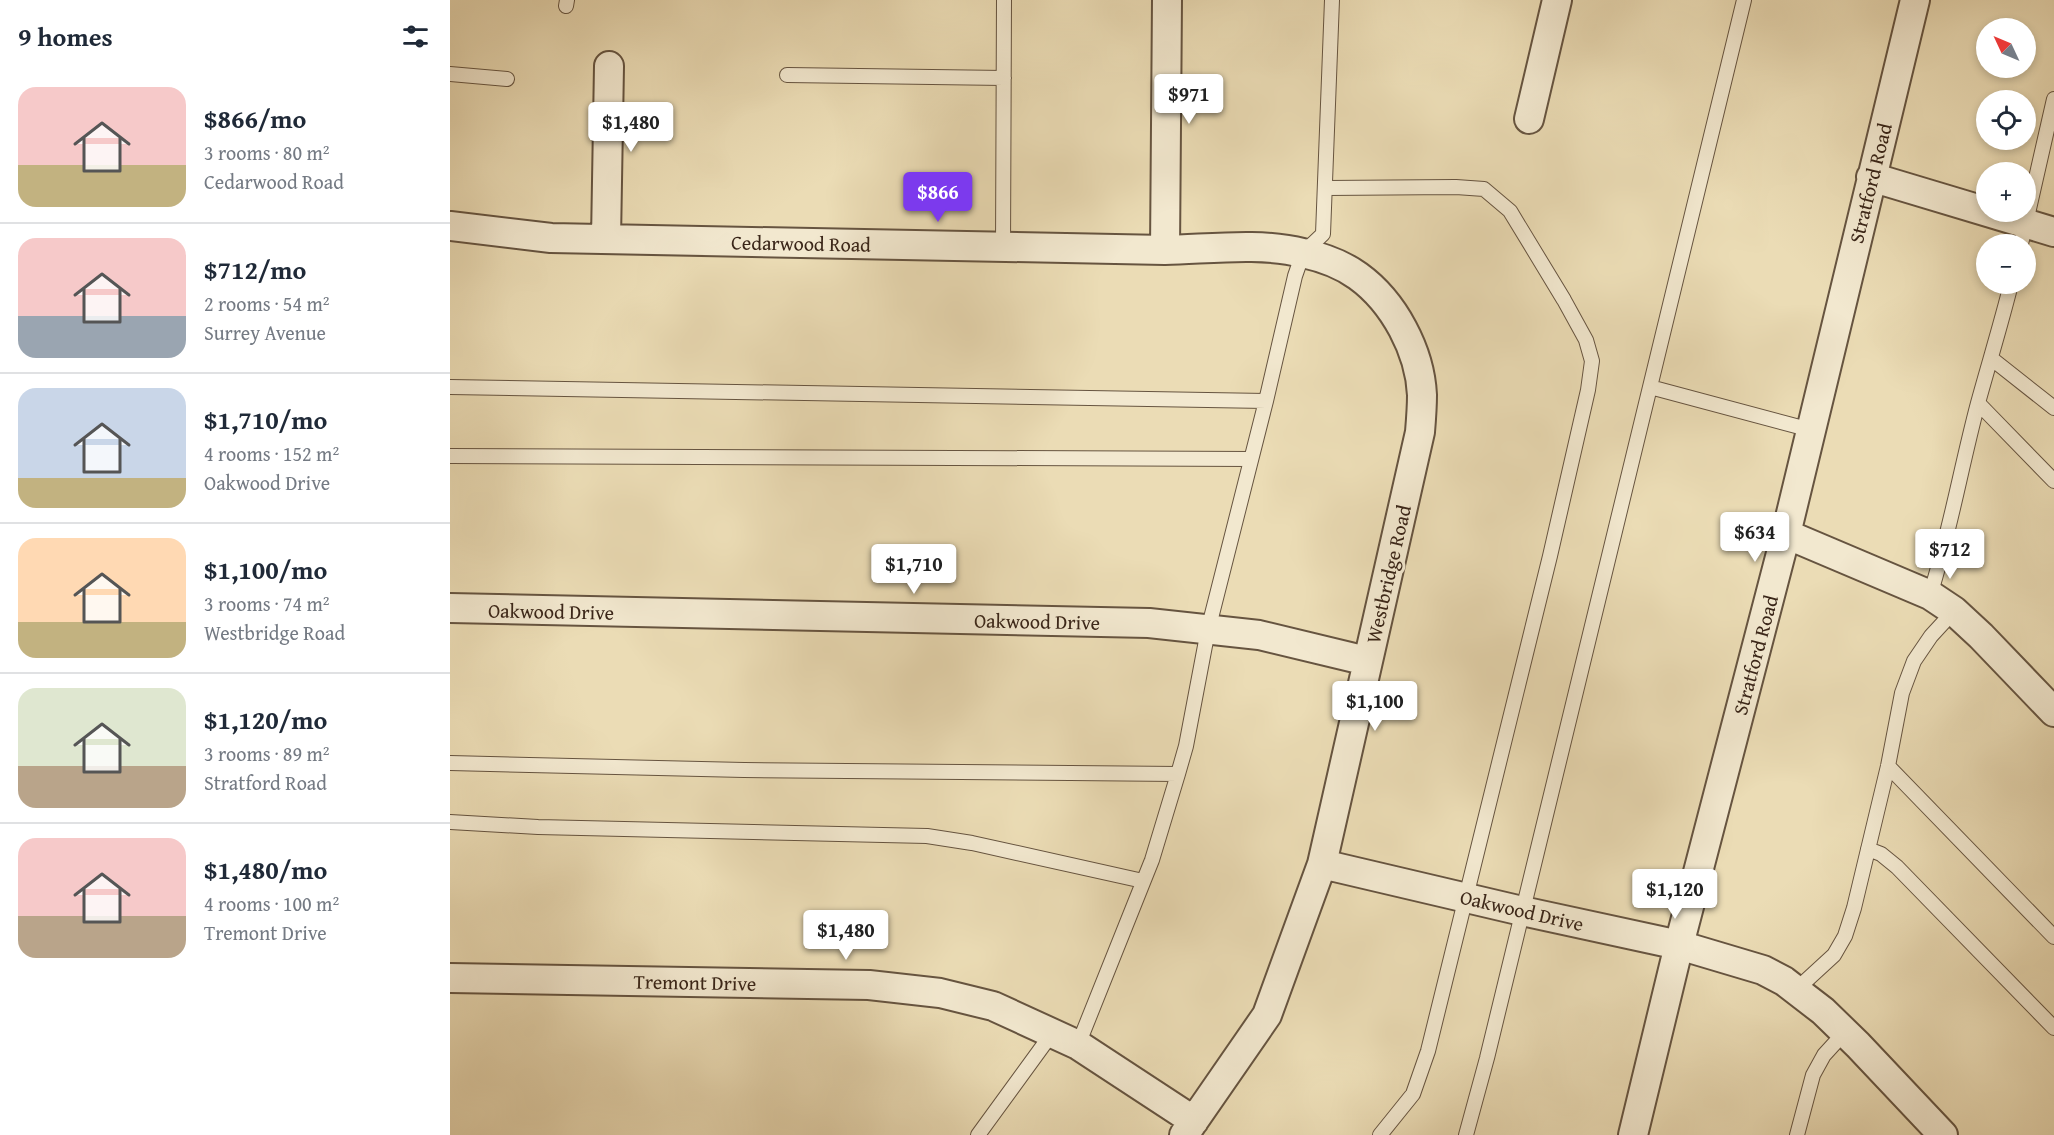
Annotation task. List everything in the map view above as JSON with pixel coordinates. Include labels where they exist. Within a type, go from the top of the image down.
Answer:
[{"type":"street","points":[[1165,250],[1167,0]]},
{"type":"street","points":[[1529,119],[1557,0]]},
{"type":"street","name":"Stratford Road","points":[[1633,1135],[1679,945],[1786,534],[1915,0]]},
{"type":"street","points":[[606,239],[609,66]]},
{"type":"street","points":[[1871,177],[2023,234],[2054,232]]},
{"type":"street","name":"Cedarwood Road","points":[[450,226],[551,238],[1003,248],[1165,250],[1266,248],[1303,253],[1333,264],[1356,275],[1371,286],[1387,305]]},
{"type":"street","name":"Westbridge Road","points":[[1189,1128],[1267,1015],[1322,864],[1420,432],[1422,393],[1415,360],[1401,327],[1387,305]]},
{"type":"street","points":[[1786,534],[1930,595],[1954,611],[1982,636],[2054,712]]},
{"type":"street","name":"Oakwood Drive","points":[[450,608],[1149,624],[1259,635],[1367,661]]},
{"type":"street","name":"Oakwood Drive","points":[[1322,864],[1679,945],[1762,970],[1797,989],[1845,1032],[1943,1135]]},
{"type":"street","name":"Tremont Drive","points":[[450,978],[869,985],[940,993],[993,1006],[1078,1044],[1189,1128]]},
{"type":"lane","points":[[1003,248],[1004,0]]},
{"type":"lane","points":[[1078,1044],[1143,881],[1178,774],[1186,746],[1208,630],[1266,401],[1294,276],[1303,253],[1323,234],[1332,0]]},
{"type":"lane","points":[[1466,1135],[1744,0]]},
{"type":"lane","points":[[450,74],[507,79]]},
{"type":"lane","points":[[787,75],[1004,78]]},
{"type":"lane","points":[[2023,234],[2054,99]]},
{"type":"lane","points":[[1326,188],[1455,186],[1484,189],[1510,211],[1586,340],[1592,361],[1588,390],[1550,555],[1428,1051],[1413,1094],[1380,1135]]},
{"type":"lane","points":[[1930,595],[1942,558],[1978,403],[2008,294]]},
{"type":"lane","points":[[1992,358],[2054,408]]},
{"type":"lane","points":[[450,387],[1266,401]]},
{"type":"lane","points":[[1650,387],[1811,430]]},
{"type":"lane","points":[[1978,403],[2054,481]]},
{"type":"lane","points":[[450,456],[1251,459]]},
{"type":"lane","points":[[1797,989],[1834,955],[1845,936],[1888,766],[1902,693],[1914,661],[1931,636],[1954,611]]},
{"type":"lane","points":[[450,763],[732,770],[1178,774]]},
{"type":"lane","points":[[1888,766],[2054,937]]},
{"type":"lane","points":[[450,822],[538,827],[927,836],[972,843],[1143,881]]},
{"type":"lane","points":[[1868,849],[1881,854],[1897,867],[2054,1028]]},
{"type":"lane","points":[[978,1135],[1053,1032]]},
{"type":"lane","points":[[1797,1135],[1813,1075],[1824,1055],[1845,1032]]}]
